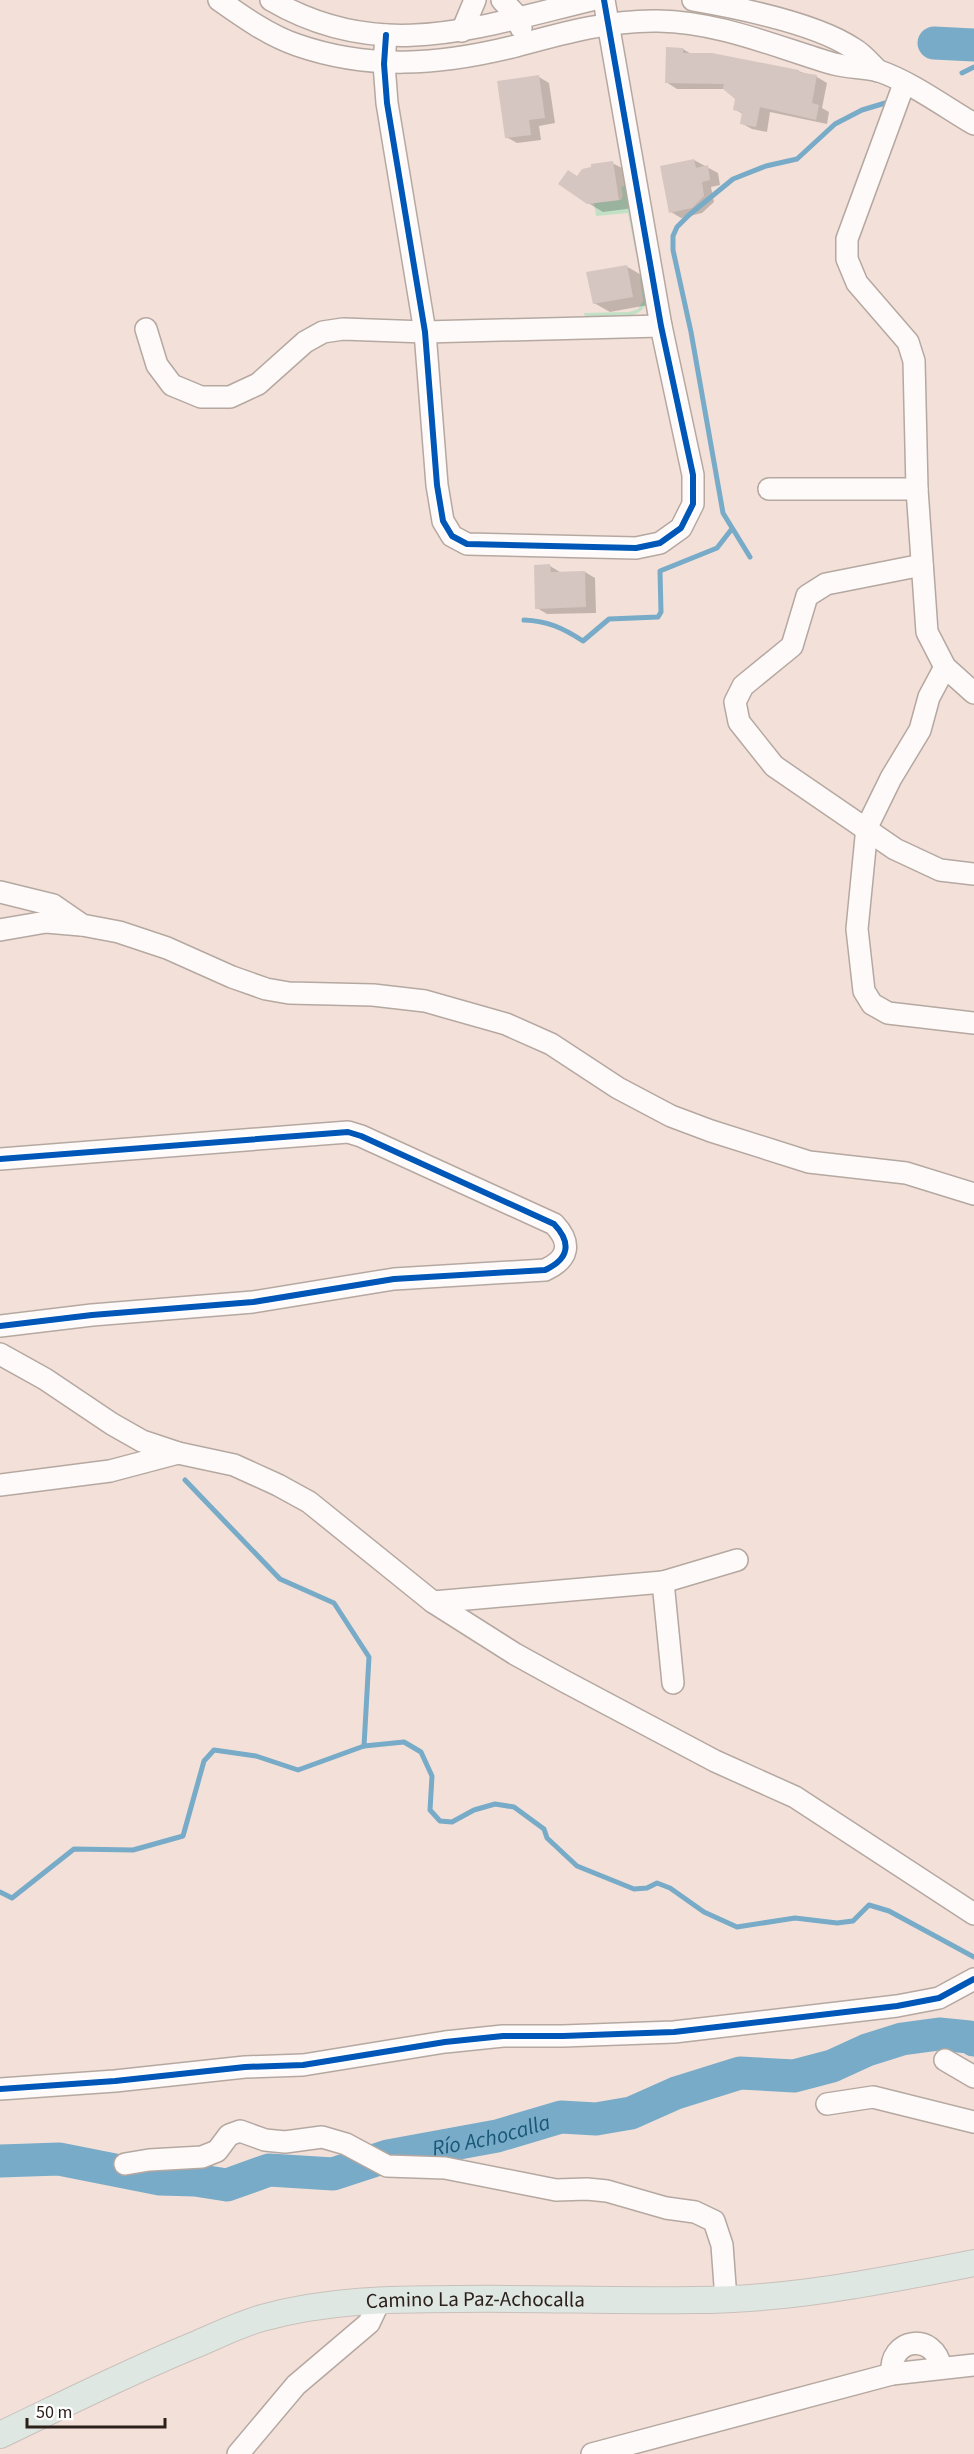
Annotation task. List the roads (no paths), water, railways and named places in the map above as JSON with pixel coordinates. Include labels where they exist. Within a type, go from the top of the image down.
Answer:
[{"type":"main road","name":"Camino La Paz-Achocalla","points":[[0,2435],[155,2361],[261,2318],[316,2307],[380,2300],[726,2299],[803,2293],[974,2263]]},
{"type":"street","points":[[219,0],[244,18],[296,45],[348,59],[384,63],[477,55],[609,23],[660,21],[704,26],[761,40],[836,64],[878,71],[974,124]]},
{"type":"street","points":[[271,0],[313,22],[352,32],[422,36],[462,31],[591,0]]},
{"type":"street","points":[[462,31],[475,0]]},
{"type":"street","points":[[502,0],[518,17],[526,43]]},
{"type":"street","points":[[386,35],[384,63],[387,103],[424,332],[437,485],[443,522],[452,536],[467,544],[636,548],[660,543],[681,528],[693,504],[693,475],[660,326],[604,0]]},
{"type":"street","points":[[693,0],[759,14],[822,33],[857,50],[878,71]]},
{"type":"street","points":[[904,84],[848,239],[847,259],[857,283],[908,342],[914,361],[917,489],[927,632],[945,667],[974,693]]},
{"type":"street","points":[[146,329],[156,366],[172,385],[201,397],[230,397],[258,384],[305,342],[322,332],[343,329],[424,332],[660,326]]},
{"type":"street","points":[[769,489],[917,489]]},
{"type":"street","points":[[922,565],[826,584],[807,596],[792,646],[743,686],[735,702],[739,722],[774,766],[804,788],[867,827],[895,849],[940,870],[974,874]]},
{"type":"street","points":[[945,667],[929,697],[920,730],[891,778],[867,827],[857,929],[864,991],[872,1004],[888,1013],[974,1023]]},
{"type":"street","points":[[0,892],[53,905],[82,925]]},
{"type":"street","points":[[0,930],[46,922],[82,925],[119,932],[166,948],[266,989],[289,993],[373,995],[424,1001],[506,1024],[551,1044],[636,1097],[671,1116],[711,1131],[809,1162],[906,1173],[974,1194]]},
{"type":"street","points":[[0,1159],[348,1132],[554,1224],[562,1232],[565,1243],[564,1256],[559,1264],[545,1270],[394,1279],[253,1302],[92,1315],[0,1326]]},
{"type":"street","points":[[0,1354],[45,1379],[112,1424],[142,1441],[178,1453],[234,1465],[279,1485],[309,1502],[433,1602],[515,1654],[715,1761],[795,1797],[974,1914]]},
{"type":"street","points":[[0,1485],[110,1471],[178,1453]]},
{"type":"street","points":[[433,1602],[663,1582],[737,1560]]},
{"type":"street","points":[[663,1582],[673,1683]]},
{"type":"street","points":[[0,2089],[115,2081],[245,2067],[303,2065],[445,2042],[503,2036],[674,2032],[897,2006],[939,1998],[972,1981]]},
{"type":"street","points":[[945,2060],[974,2077]]},
{"type":"street","points":[[827,2104],[873,2097],[974,2122]]},
{"type":"street","points":[[125,2164],[157,2159],[202,2157],[217,2151],[229,2135],[240,2131],[285,2142],[322,2137],[336,2140],[387,2166],[445,2168],[556,2190],[587,2188],[607,2191],[666,2208],[695,2212],[714,2222],[722,2245],[726,2299]]},
{"type":"street","points":[[238,2454],[296,2385],[369,2323],[380,2300]]},
{"type":"street","points":[[592,2454],[892,2374],[974,2365]]},
{"type":"waterway","points":[[934,43],[974,45]]},
{"type":"waterway","points":[[962,73],[974,67]]},
{"type":"waterway","points":[[750,557],[723,513],[691,332],[673,250],[673,236],[677,227],[689,215],[733,179],[766,166],[797,159],[835,124],[862,110],[892,101]]},
{"type":"waterway","points":[[524,620],[555,626],[583,641],[609,619],[658,617],[661,612],[660,571],[717,548],[731,530]]},
{"type":"waterway","points":[[185,1480],[280,1579],[334,1603],[369,1657],[364,1746]]},
{"type":"waterway","points":[[0,1892],[12,1898],[74,1849],[133,1850],[183,1836],[204,1761],[214,1750],[256,1756],[298,1770],[364,1746],[404,1742],[421,1752],[432,1776],[430,1810],[440,1821],[452,1822],[474,1810],[495,1804],[514,1807],[544,1829],[547,1838],[577,1866],[634,1889],[647,1888],[657,1883],[670,1888],[704,1912],[737,1927],[795,1918],[837,1923],[853,1921],[869,1905],[889,1911],[974,1957]]},
{"type":"waterway","name":"Río Achocalla","points":[[0,2161],[59,2159],[160,2179],[195,2180],[227,2185],[269,2170],[333,2174],[388,2156],[497,2136],[561,2117],[596,2119],[631,2113],[676,2093],[740,2073],[794,2076],[832,2066],[867,2050],[902,2039],[939,2034],[969,2037],[974,2040]]}]
